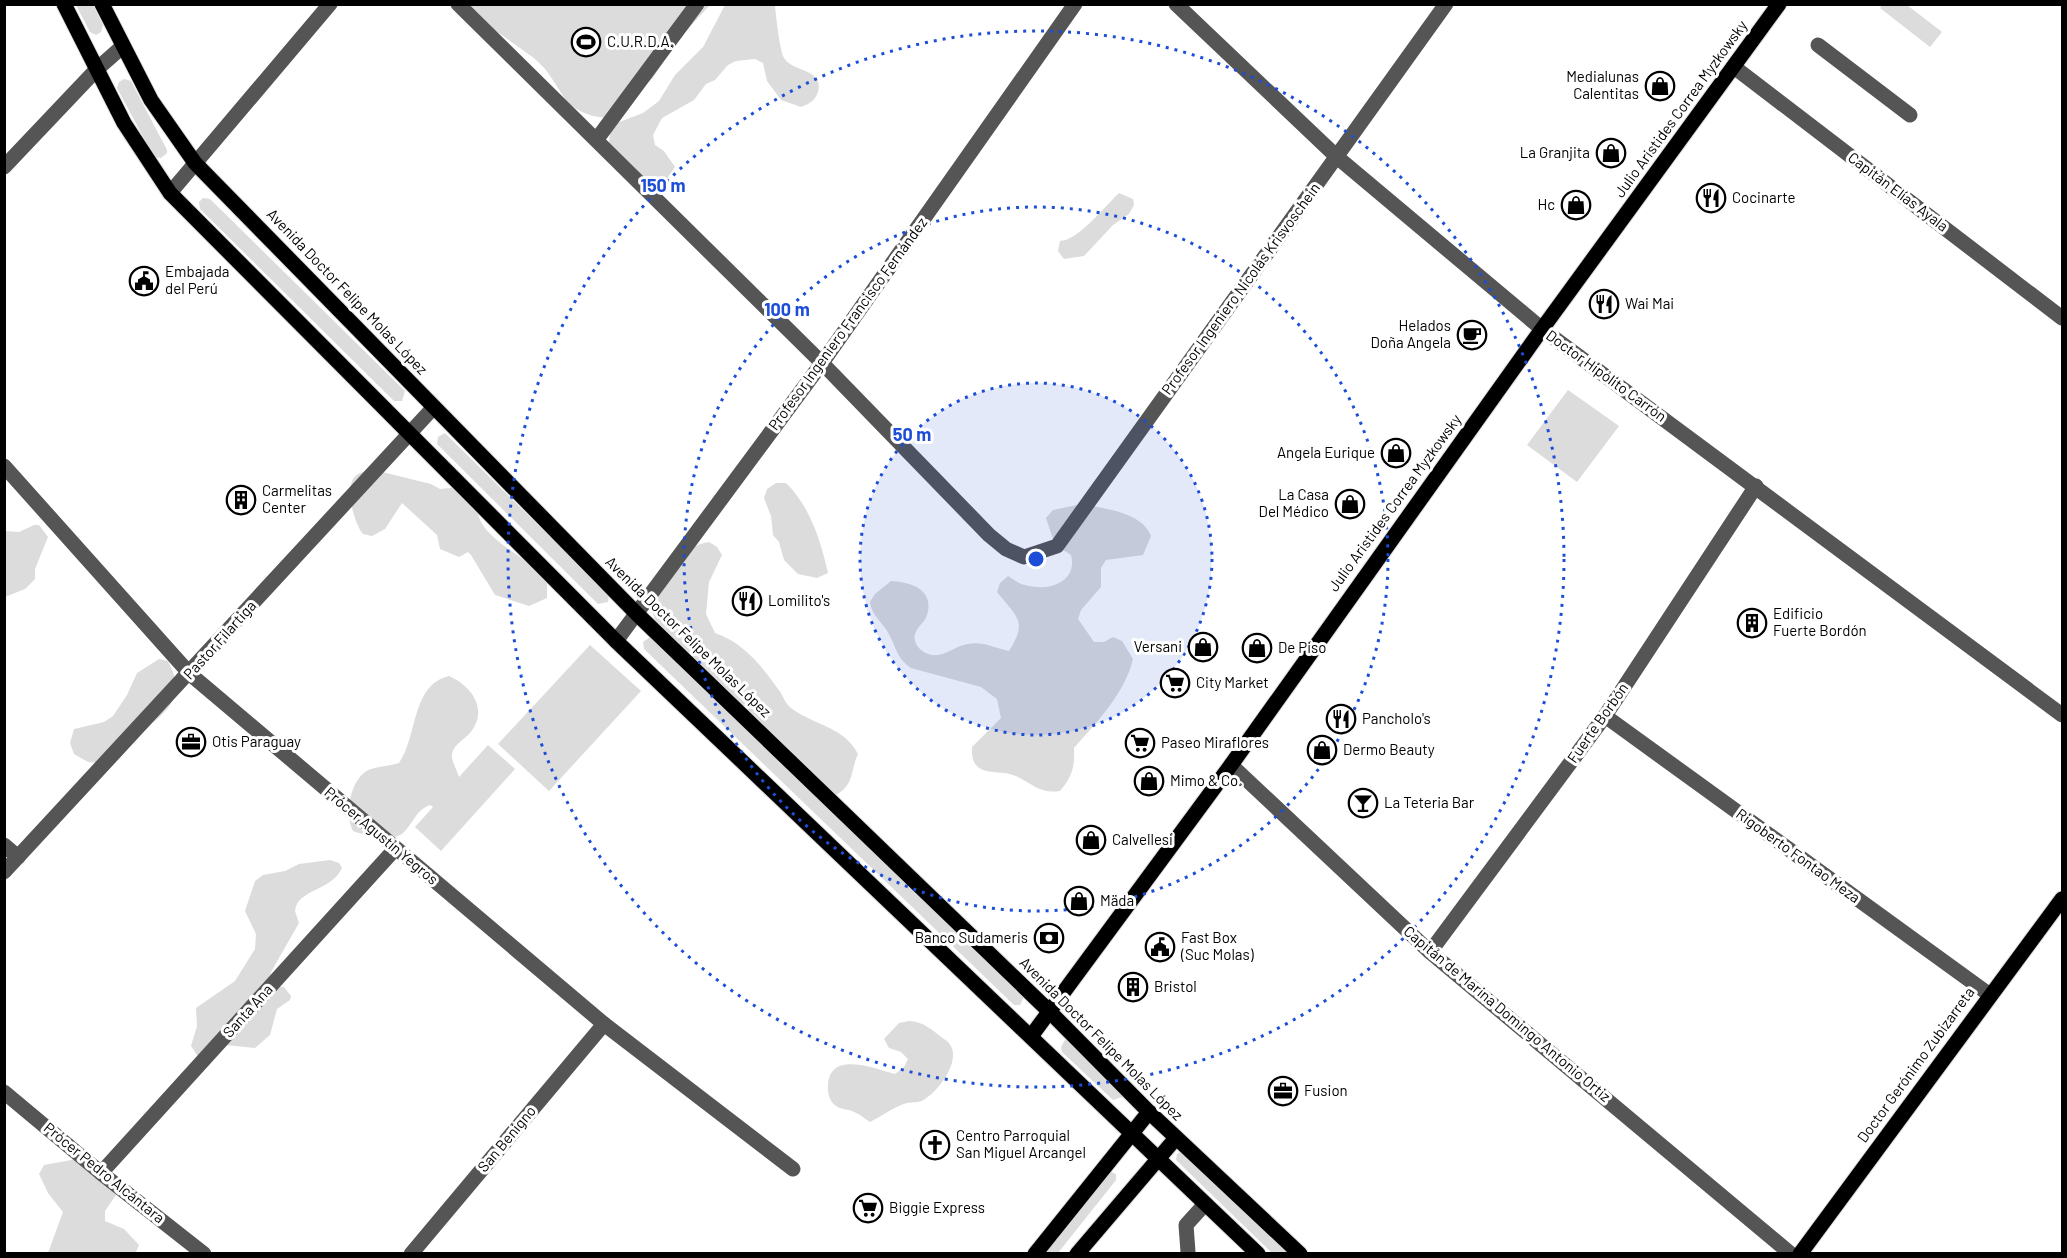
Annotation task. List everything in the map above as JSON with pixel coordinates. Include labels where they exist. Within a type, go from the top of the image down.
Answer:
[{"type":"main road","points":[[64,4],[124,123],[170,193],[616,641],[1032,1035],[1131,1135],[1258,1254]]},
{"type":"main road","name":"Avenida Doctor Felipe Molas López","points":[[102,4],[151,100],[195,163],[637,614],[1046,1017],[1300,1254]]},
{"type":"main road","name":"Julio Aristides Correa Myzkowsky","points":[[1032,1035],[1231,765],[1542,329],[1779,4]]},
{"type":"main road","name":"Doctor Gerónimo Zubizarreta","points":[[1800,1254],[2062,899]]},
{"type":"main road","points":[[1035,1254],[1149,1112]]},
{"type":"main road","points":[[1077,1254],[1176,1138]]},
{"type":"street","points":[[170,193],[330,4]]},
{"type":"street","points":[[458,4],[822,363]]},
{"type":"street","points":[[597,140],[697,4]]},
{"type":"street","name":"Profesor Ingeniero Francisco Fernández","points":[[616,641],[822,363],[1075,4]]},
{"type":"street","name":"Doctor Hipólito Carrón","points":[[1176,4],[1336,157],[1542,329],[2062,715]]},
{"type":"street","name":"Profesor Ingeniero Nicolás Krisvoschein","points":[[822,363],[988,535],[1006,549],[1024,557],[1057,546],[1446,4]]},
{"type":"street","points":[[1818,45],[1910,115]]},
{"type":"street","points":[[4,167],[97,69],[122,47]]},
{"type":"street","name":"Capitán Elías Ayala","points":[[1734,67],[2062,318]]},
{"type":"street","name":"Pastor Filartiga","points":[[4,872],[190,674],[434,407]]},
{"type":"street","name":"Prócer Agustín Yegros","points":[[4,466],[190,674],[604,1024],[793,1169]]},
{"type":"street","name":"Fuerte Borbón","points":[[1430,952],[1605,716],[1756,486]]},
{"type":"street","name":"Rigoberto Fontao Meza","points":[[1605,716],[1990,995]]},
{"type":"street","name":"Capitán de Marina Domingo Antonio Ortiz","points":[[1231,765],[1430,952],[1791,1254]]},
{"type":"street","points":[[4,845],[18,857]]},
{"type":"street","name":"Santa Ana","points":[[100,1173],[395,849]]},
{"type":"street","name":"San Benigno","points":[[411,1254],[604,1024]]},
{"type":"street","name":"Prócer Pedro Alcántara","points":[[4,1092],[100,1173],[204,1254]]},
{"type":"street","points":[[1188,1252],[1186,1226],[1205,1204]]},
{"type":"shaded area","points":[[76,5],[93,5],[103,25],[101,32],[96,35],[90,32]]},
{"type":"shaded area","points":[[458,5],[710,5],[675,43],[653,78],[607,118],[578,110],[569,103],[542,66],[531,56]]},
{"type":"shaded area","points":[[725,5],[775,5],[783,56],[792,65],[816,78],[819,84],[817,95],[811,102],[801,107],[781,100],[767,81],[763,63],[755,59],[736,61],[728,65],[715,80],[706,84],[694,100],[662,118],[653,135],[655,145],[664,151],[675,167],[664,183],[634,179],[608,152],[610,133],[614,124],[643,113],[659,101],[675,75],[703,47]]},
{"type":"shaded area","points":[[1882,5],[1907,5],[1942,32],[1930,47],[1880,8]]},
{"type":"shaded area","points":[[124,79],[131,81],[167,150],[161,158],[154,157],[117,88],[119,82]]},
{"type":"shaded area","points":[[1119,193],[1133,199],[1134,205],[1129,214],[1113,225],[1084,256],[1064,259],[1058,251],[1060,241],[1083,229]]},
{"type":"shaded area","points":[[203,198],[210,199],[405,391],[402,401],[394,401],[200,209],[199,202]]},
{"type":"shaded area","points":[[1568,390],[1619,426],[1577,482],[1527,445]]},
{"type":"shaded area","points":[[445,433],[609,595],[608,602],[598,604],[437,444],[438,437]]},
{"type":"shaded area","points":[[374,470],[431,484],[440,489],[461,487],[478,508],[479,518],[485,528],[547,578],[547,598],[529,606],[495,595],[468,552],[459,557],[440,549],[437,535],[402,503],[385,529],[372,536],[363,534],[352,507],[351,485],[357,475]]},
{"type":"shaded area","points":[[776,483],[786,483],[802,502],[818,537],[828,573],[817,578],[798,574],[784,560],[779,542],[773,535],[771,516],[764,498],[767,489]]},
{"type":"shaded area","points":[[1082,504],[1112,510],[1131,517],[1140,522],[1151,536],[1143,555],[1106,560],[1101,568],[1101,587],[1081,610],[1078,619],[1094,642],[1104,642],[1113,637],[1122,641],[1133,659],[1124,684],[1117,695],[1074,748],[1072,771],[1067,781],[1060,791],[1053,792],[1037,788],[1016,776],[980,769],[975,764],[972,747],[1001,718],[997,699],[981,687],[911,668],[900,657],[888,631],[873,612],[870,602],[875,594],[891,581],[913,585],[924,593],[929,606],[926,618],[917,629],[915,636],[916,643],[921,650],[928,654],[940,655],[962,645],[973,643],[1009,651],[1015,641],[1019,626],[1015,614],[997,592],[1000,583],[1008,576],[1018,583],[1043,587],[1052,586],[1066,578],[1072,564],[1071,555],[1055,545],[1046,518],[1053,510]]},
{"type":"shaded area","points":[[39,525],[48,537],[35,569],[35,579],[25,589],[5,597],[5,531],[19,532]]},
{"type":"shaded area","points":[[709,542],[717,547],[722,555],[709,582],[706,614],[715,633],[726,637],[752,657],[791,708],[837,732],[852,745],[858,754],[849,782],[836,795],[828,790],[656,622],[651,603],[657,583],[663,573],[670,564],[689,549]]},
{"type":"shaded area","points":[[650,637],[1024,997],[1020,1005],[1014,1005],[644,649],[643,642]]},
{"type":"shaded area","points":[[590,645],[641,691],[549,791],[498,744]]},
{"type":"shaded area","points":[[159,659],[168,661],[175,681],[172,702],[160,717],[99,763],[88,762],[74,754],[70,743],[74,729],[104,722],[113,716],[127,695],[137,673]]},
{"type":"shaded area","points":[[449,676],[471,692],[478,707],[475,724],[470,733],[455,747],[452,754],[459,777],[488,745],[515,769],[441,851],[415,827],[433,807],[430,805],[421,810],[404,832],[394,837],[365,835],[353,831],[350,824],[349,806],[358,779],[371,769],[399,763],[405,752],[421,700],[437,681]]},
{"type":"shaded area","points":[[330,860],[339,863],[342,868],[331,881],[302,898],[297,904],[295,911],[299,923],[271,972],[270,977],[274,986],[284,987],[291,996],[290,1000],[277,1009],[270,1035],[255,1048],[225,1045],[202,1056],[197,1055],[191,1046],[197,1026],[196,1008],[235,981],[255,949],[256,934],[245,911],[255,881],[263,875],[285,871],[299,864]]},
{"type":"shaded area","points":[[909,1021],[928,1027],[950,1045],[953,1053],[952,1062],[938,1087],[923,1100],[902,1104],[870,1122],[834,1104],[829,1097],[828,1085],[831,1074],[836,1068],[855,1064],[895,1074],[904,1067],[908,1059],[901,1052],[889,1048],[884,1039],[899,1023]]},
{"type":"shaded area","points":[[1065,1040],[1069,1040],[1123,1094],[1122,1097],[1113,1100],[1062,1052],[1061,1047]]},
{"type":"shaded area","points":[[1182,1151],[1290,1253],[1272,1253],[1176,1160],[1177,1154]]},
{"type":"shaded area","points":[[82,1158],[96,1161],[105,1169],[116,1195],[105,1211],[105,1221],[124,1229],[139,1245],[135,1254],[48,1253],[63,1212],[48,1193],[39,1174],[44,1165]]},
{"type":"shaded area","points":[[1111,1172],[1116,1174],[1116,1180],[1058,1253],[1044,1254]]},
{"type":"place","name":"C.U.R.D.A.","points":[[586,42]]},
{"type":"place","name":"Medialunas Calentitas","points":[[1660,86]]},
{"type":"place","name":"La Granjita","points":[[1611,153]]},
{"type":"place","name":"Cocinarte","points":[[1711,198]]},
{"type":"place","name":"Hc","points":[[1576,205]]},
{"type":"place","name":"Embajada del Perú","points":[[144,281]]},
{"type":"place","name":"Wai Mai","points":[[1604,304]]},
{"type":"place","name":"Helados Doña Angela","points":[[1472,335]]},
{"type":"place","name":"Angela Eurique","points":[[1396,453]]},
{"type":"place","name":"Carmelitas Center","points":[[241,500]]},
{"type":"place","name":"La Casa Del Médico","points":[[1350,504]]},
{"type":"place","name":"Lomilito's","points":[[747,601]]},
{"type":"place","name":"Edificio Fuerte Bordón","points":[[1752,623]]},
{"type":"place","name":"Versani","points":[[1203,647]]},
{"type":"place","name":"De Piso","points":[[1257,648]]},
{"type":"place","name":"City Market","points":[[1175,683]]},
{"type":"place","name":"Pancholo's","points":[[1341,719]]},
{"type":"place","name":"Otis Paraguay","points":[[191,742]]},
{"type":"place","name":"Paseo Miraflores","points":[[1140,743]]},
{"type":"place","name":"Dermo Beauty","points":[[1322,750]]},
{"type":"place","name":"Mimo & Co.","points":[[1149,781]]},
{"type":"place","name":"La Teteria Bar","points":[[1363,803]]},
{"type":"place","name":"Calvellesi","points":[[1091,840]]},
{"type":"place","name":"Mäda","points":[[1079,901]]},
{"type":"place","name":"Banco Sudameris","points":[[1049,938]]},
{"type":"place","name":"Fast Box (Suc Molas)","points":[[1160,947]]},
{"type":"place","name":"Bristol","points":[[1133,987]]},
{"type":"place","name":"Fusion","points":[[1283,1091]]},
{"type":"place","name":"Centro Parroquial San Miguel Arcangel","points":[[935,1145]]},
{"type":"place","name":"Biggie Express","points":[[868,1208]]}]
